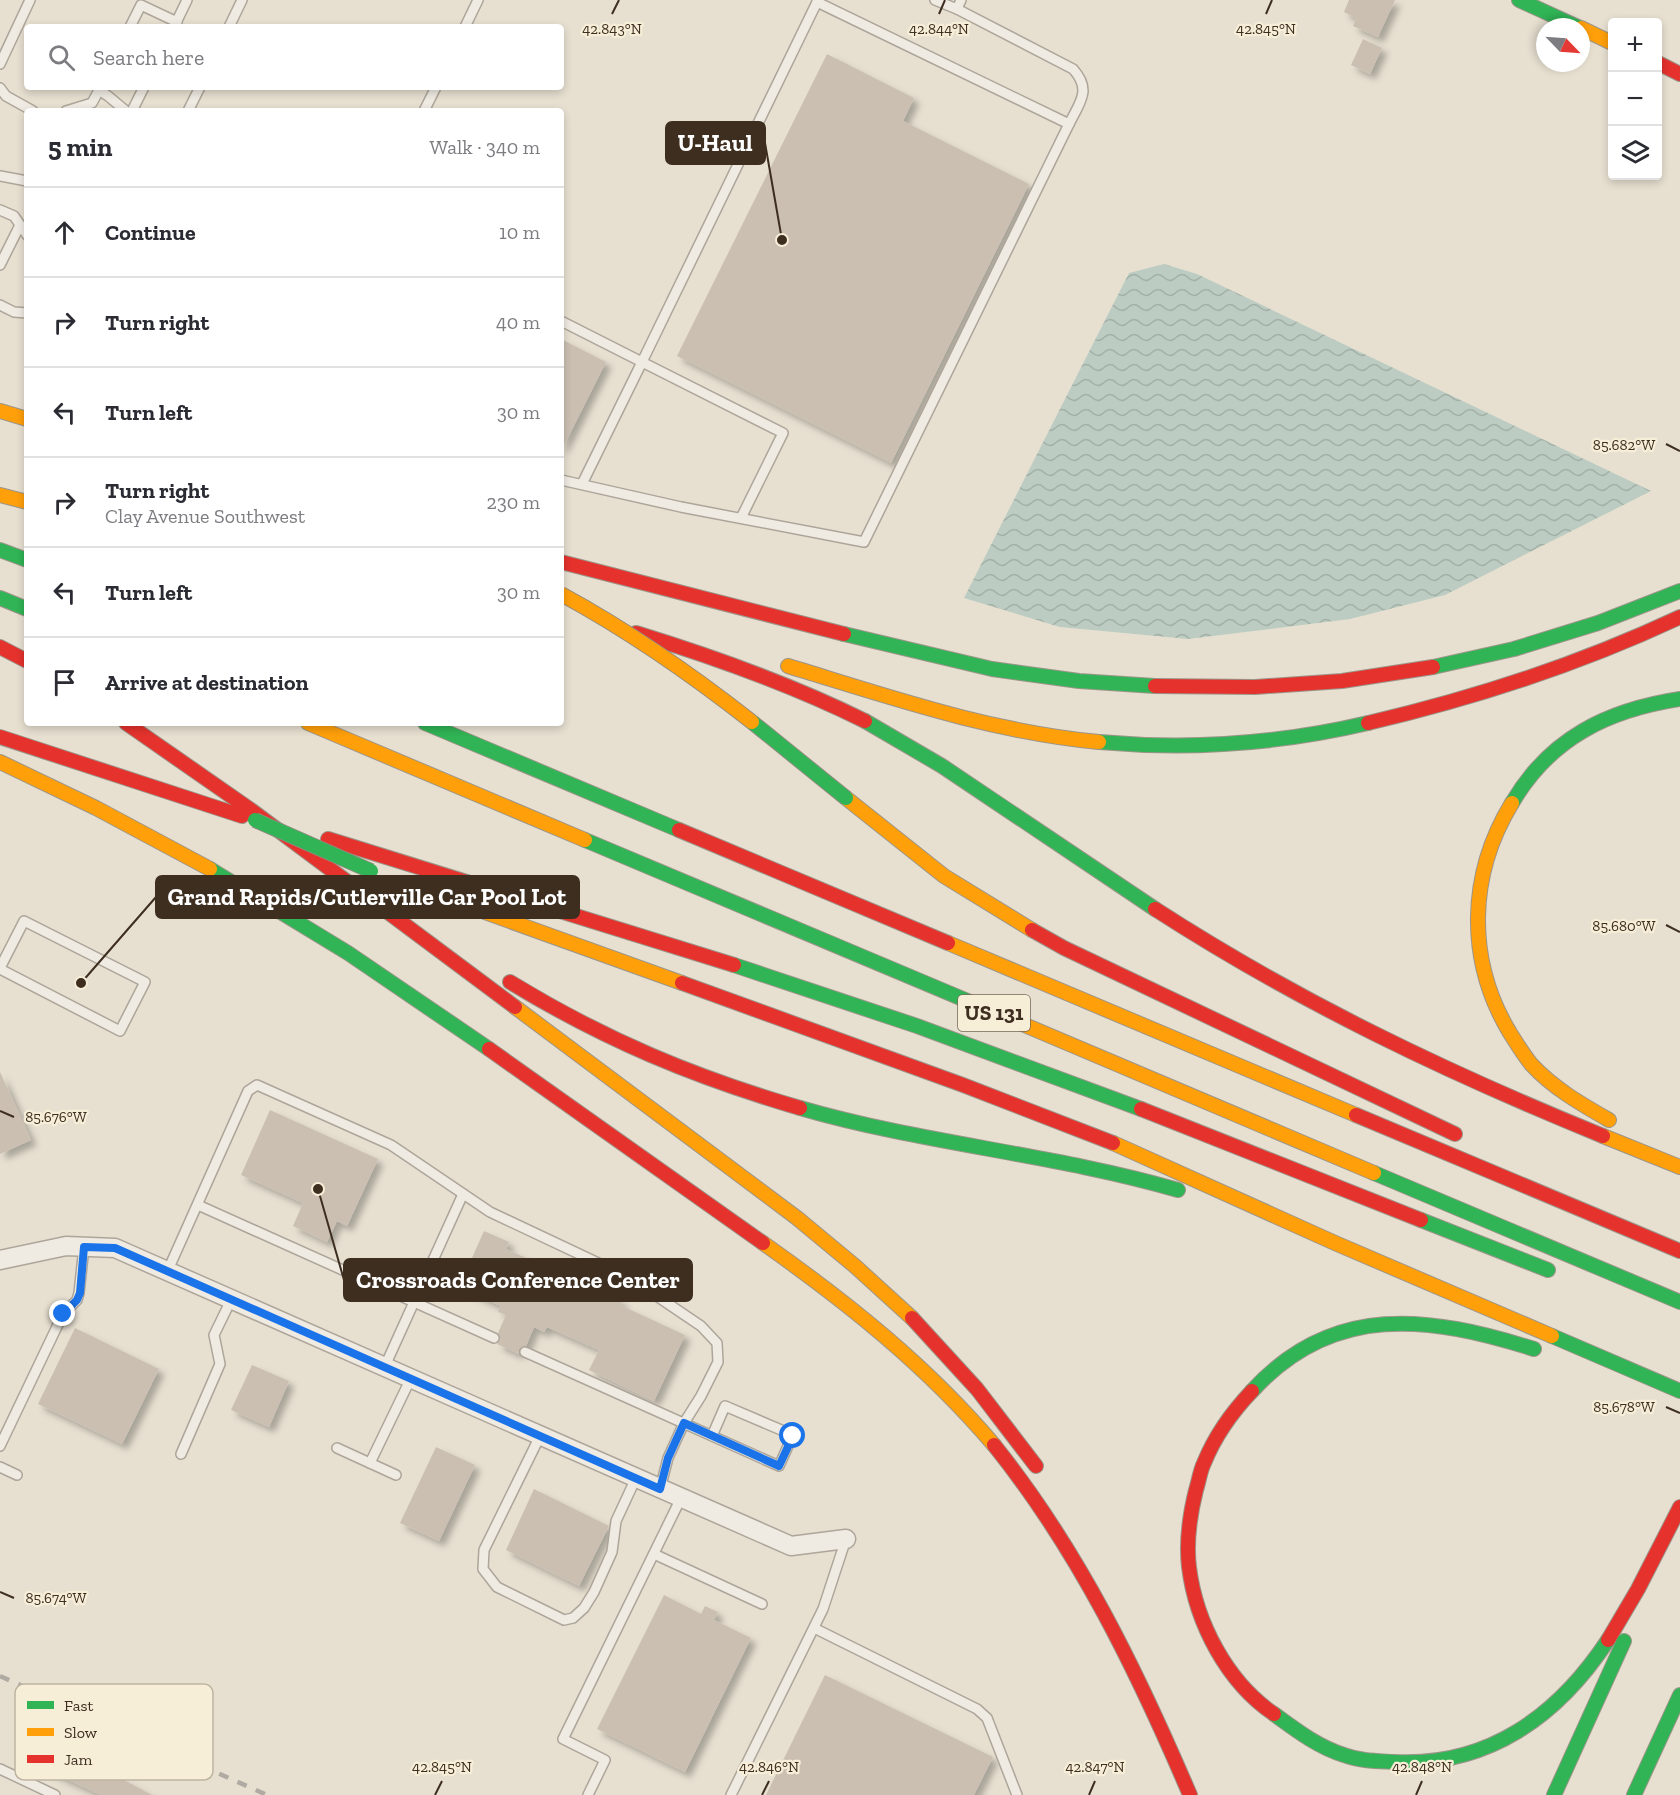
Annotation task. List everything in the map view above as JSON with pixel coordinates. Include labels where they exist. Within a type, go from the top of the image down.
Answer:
[{"type":"main road","points":[[1524,1],[1559,18]]},
{"type":"main road","points":[[1590,33],[1608,41]]},
{"type":"main road","points":[[1662,65],[1680,74]]},
{"type":"main road","points":[[0,411],[24,418]]},
{"type":"main road","points":[[0,495],[24,501]]},
{"type":"main road","points":[[0,550],[24,559]]},
{"type":"main road","points":[[564,563],[991,669],[1137,686],[1216,689],[1300,686],[1452,665],[1588,628],[1680,591]]},
{"type":"main road","points":[[564,596],[629,632],[698,678],[944,876],[990,905],[1064,948],[1469,1141]]},
{"type":"main road","points":[[0,598],[24,608]]},
{"type":"main road","points":[[564,611],[716,645]]},
{"type":"main road","points":[[564,611],[720,659],[794,687],[847,712],[925,756],[1135,896],[1223,951],[1300,994],[1418,1056],[1680,1167]]},
{"type":"main road","points":[[769,660],[1005,728],[1089,741],[1206,745],[1327,733],[1446,703],[1584,658],[1680,617]]},
{"type":"main road","points":[[0,647],[24,659]]},
{"type":"main road","points":[[1680,699],[1623,711],[1597,722],[1556,749],[1523,781],[1497,825],[1487,850],[1480,879],[1477,909],[1478,938],[1484,975],[1494,1005],[1523,1054],[1559,1089],[1629,1131],[1680,1157]]},
{"type":"main road","points":[[130,726],[788,1211],[857,1268],[926,1333],[986,1400],[1044,1478]]},
{"type":"main road","name":"US 131","points":[[315,726],[1680,1302]]},
{"type":"main road","name":"US 131","points":[[432,726],[1680,1251]]},
{"type":"main road","points":[[0,737],[194,800],[253,815],[785,981],[917,1026],[1151,1113],[1556,1273]]},
{"type":"main road","points":[[0,762],[77,798],[172,848],[254,894],[338,947],[822,1285],[912,1359],[958,1406],[1017,1475],[1064,1545],[1108,1616],[1159,1721],[1190,1795]]},
{"type":"main road","points":[[253,815],[376,873]]},
{"type":"main road","points":[[253,815],[427,924]]},
{"type":"main road","points":[[427,891],[1103,1138],[1680,1393]]},
{"type":"main road","points":[[503,977],[574,1019],[653,1058],[734,1088],[802,1109],[904,1133],[1135,1177],[1335,1242]]},
{"type":"main road","points":[[1570,1190],[1680,1246]]},
{"type":"main road","points":[[1662,1309],[1680,1315]]},
{"type":"main road","points":[[1548,1354],[1502,1338],[1455,1326],[1384,1323],[1349,1330],[1314,1343],[1281,1363],[1249,1390],[1225,1421],[1205,1459],[1193,1497],[1187,1534],[1189,1566],[1198,1610],[1212,1645],[1229,1673],[1256,1703],[1283,1725],[1347,1756],[1414,1764],[1473,1754],[1496,1745],[1524,1729],[1548,1710],[1581,1676],[1595,1658],[1635,1593],[1680,1507]]},
{"type":"main road","points":[[1593,1369],[1638,1384],[1680,1393]]},
{"type":"main road","points":[[1554,1795],[1680,1516]]},
{"type":"main road","points":[[1160,1693],[1190,1795]]},
{"type":"main road","points":[[1634,1795],[1680,1695]]},
{"type":"street","points":[[0,1260],[66,1246],[115,1248],[791,1546],[846,1539]]},
{"type":"lane","points":[[0,64],[30,0]]},
{"type":"lane","points":[[131,0],[175,24],[187,0]]},
{"type":"lane","points":[[230,24],[242,0]]},
{"type":"lane","points":[[466,24],[478,0]]},
{"type":"lane","points":[[564,481],[864,542],[1084,94],[1081,78],[1073,69],[959,5],[935,0]]},
{"type":"lane","points":[[582,484],[818,1],[1070,124]]},
{"type":"lane","points":[[132,24],[141,5]]},
{"type":"lane","points":[[0,88],[6,96],[28,108]]},
{"type":"lane","points":[[76,108],[92,103],[99,90]]},
{"type":"lane","points":[[101,90],[122,108]]},
{"type":"lane","points":[[134,108],[142,90]]},
{"type":"lane","points":[[190,108],[198,90]]},
{"type":"lane","points":[[426,108],[434,90]]},
{"type":"lane","points":[[0,176],[24,180]]},
{"type":"lane","points":[[0,210],[14,216],[24,231]]},
{"type":"lane","points":[[0,266],[20,225]]},
{"type":"lane","points":[[0,305],[14,312],[24,312]]},
{"type":"lane","points":[[564,323],[783,434],[741,518]]},
{"type":"lane","points":[[24,921],[145,982],[120,1031],[0,968],[24,921]]},
{"type":"lane","points":[[168,1270],[248,1091],[257,1085],[391,1145],[490,1212],[630,1278],[700,1326],[712,1337],[717,1343],[718,1362],[684,1423],[668,1458],[660,1489]]},
{"type":"lane","points":[[385,1366],[463,1194]]},
{"type":"lane","points":[[198,1205],[494,1338]]},
{"type":"lane","points":[[0,1446],[63,1314],[77,1300],[84,1247]]},
{"type":"lane","points":[[181,1454],[220,1364],[214,1335],[231,1298]]},
{"type":"lane","points":[[525,1352],[684,1423],[712,1436],[779,1466],[793,1436],[725,1406],[712,1436]]},
{"type":"lane","points":[[370,1463],[411,1378]]},
{"type":"lane","points":[[540,1436],[484,1550],[483,1569],[497,1587],[564,1620],[573,1618],[584,1608],[594,1592],[612,1552],[616,1521],[636,1478]]},
{"type":"lane","points":[[337,1448],[396,1475]]},
{"type":"lane","points":[[0,1467],[17,1475]]},
{"type":"lane","points":[[588,1795],[605,1760],[563,1739],[681,1498]]},
{"type":"lane","points":[[731,1795],[823,1609],[846,1539]]},
{"type":"lane","points":[[654,1554],[762,1604]]},
{"type":"lane","points":[[814,1628],[977,1709],[987,1718],[1017,1795]]},
{"type":"lane","points":[[0,1769],[15,1776]]},
{"type":"lane","points":[[23,1780],[55,1795]]},
{"type":"water","points":[[1164,264],[1197,274],[1651,491],[1445,595],[1350,619],[1188,639],[1060,627],[964,598],[1129,273]]},
{"type":"building","points":[[1349,0],[1395,0],[1378,37],[1353,26],[1356,18],[1344,12]]},
{"type":"building","points":[[1363,39],[1382,48],[1370,74],[1351,65]]},
{"type":"building","points":[[827,54],[914,98],[903,121],[1029,184],[891,463],[677,356]]},
{"type":"building","points":[[564,341],[606,362],[564,445]]},
{"type":"building","points":[[0,1072],[31,1140],[0,1154]]},
{"type":"building","points":[[270,1110],[378,1159],[347,1226],[337,1221],[327,1242],[293,1226],[303,1203],[241,1175]]},
{"type":"building","points":[[484,1231],[509,1242],[506,1249],[622,1301],[620,1305],[685,1335],[654,1401],[589,1370],[599,1350],[547,1327],[544,1332],[534,1327],[526,1346],[519,1349],[519,1354],[497,1344],[500,1340],[498,1333],[506,1315],[498,1312],[501,1306],[459,1287]]},
{"type":"building","points":[[75,1328],[159,1369],[122,1444],[38,1404]]},
{"type":"building","points":[[252,1365],[289,1381],[269,1427],[231,1410]]},
{"type":"building","points":[[436,1447],[475,1465],[439,1541],[400,1523]]},
{"type":"building","points":[[534,1489],[609,1526],[579,1586],[506,1550]]},
{"type":"building","points":[[664,1595],[701,1614],[705,1606],[718,1612],[714,1620],[751,1638],[685,1772],[597,1729]]},
{"type":"building","points":[[825,1675],[993,1757],[974,1795],[766,1795]]},
{"type":"building","points":[[69,1780],[124,1780],[152,1795],[101,1795]]},
{"type":"railway","points":[[0,1676],[18,1684]]},
{"type":"railway","points":[[213,1771],[267,1795]]},
{"type":"traffic: fast","points":[[1519,0],[1558,18]]},
{"type":"traffic: fast","points":[[0,550],[24,559]]},
{"type":"traffic: fast","points":[[1433,667],[1514,649],[1598,623],[1680,591]]},
{"type":"traffic: fast","points":[[0,598],[24,608]]},
{"type":"traffic: fast","points":[[844,634],[992,669],[1079,681],[1155,686]]},
{"type":"traffic: fast","points":[[1512,803],[1527,780],[1544,761],[1563,744],[1583,731],[1629,711],[1680,699]]},
{"type":"traffic: fast","points":[[865,721],[942,766],[1155,909]]},
{"type":"traffic: fast","points":[[752,722],[846,798]]},
{"type":"traffic: fast","points":[[1099,742],[1167,745],[1234,743],[1301,736],[1368,723]]},
{"type":"traffic: fast","points":[[432,726],[679,830]]},
{"type":"traffic: fast","points":[[255,820],[371,871]]},
{"type":"traffic: fast","points":[[585,840],[1001,1015]]},
{"type":"traffic: fast","points":[[210,869],[348,953],[489,1049]]},
{"type":"traffic: fast","points":[[734,965],[917,1026],[1141,1109]]},
{"type":"traffic: fast","points":[[800,1108],[894,1131],[1084,1167],[1178,1190]]},
{"type":"traffic: fast","points":[[1374,1173],[1680,1302]]},
{"type":"traffic: fast","points":[[1421,1220],[1548,1270]]},
{"type":"traffic: fast","points":[[1252,1391],[1283,1362],[1316,1342],[1349,1330],[1384,1324],[1420,1324],[1457,1329],[1534,1349]]},
{"type":"traffic: fast","points":[[1552,1336],[1680,1391]]},
{"type":"traffic: fast","points":[[1274,1714],[1316,1743],[1334,1752],[1356,1758],[1394,1762],[1428,1761],[1460,1756],[1490,1746],[1518,1731],[1543,1713],[1567,1692],[1608,1640]]},
{"type":"traffic: fast","points":[[1554,1795],[1624,1641]]},
{"type":"traffic: fast","points":[[1634,1795],[1680,1695]]},
{"type":"traffic: slow","points":[[1590,32],[1608,41]]},
{"type":"traffic: slow","points":[[0,411],[24,418]]},
{"type":"traffic: slow","points":[[0,495],[24,501]]},
{"type":"traffic: slow","points":[[564,596],[659,654],[752,722]]},
{"type":"traffic: slow","points":[[788,666],[980,722],[1099,742]]},
{"type":"traffic: slow","points":[[315,726],[585,840]]},
{"type":"traffic: slow","points":[[0,762],[96,808],[210,869]]},
{"type":"traffic: slow","points":[[846,798],[944,876],[1032,930]]},
{"type":"traffic: slow","points":[[1512,803],[1497,831],[1480,888],[1478,918],[1480,947],[1486,976],[1496,1005],[1510,1033],[1531,1064],[1558,1088],[1609,1120]]},
{"type":"traffic: slow","points":[[443,897],[682,983]]},
{"type":"traffic: slow","points":[[948,943],[1356,1115]]},
{"type":"traffic: slow","points":[[515,1007],[797,1218],[912,1318]]},
{"type":"traffic: slow","points":[[1001,1015],[1374,1173]]},
{"type":"traffic: slow","points":[[1603,1136],[1680,1167]]},
{"type":"traffic: slow","points":[[1113,1143],[1335,1243],[1552,1336]]},
{"type":"traffic: slow","points":[[763,1243],[856,1312],[914,1362],[994,1445]]},
{"type":"traffic: jam","points":[[1662,65],[1680,74]]},
{"type":"traffic: jam","points":[[564,563],[844,634]]},
{"type":"traffic: jam","points":[[1368,723],[1487,691],[1566,665],[1680,617]]},
{"type":"traffic: jam","points":[[636,633],[752,672],[865,721]]},
{"type":"traffic: jam","points":[[0,647],[24,659]]},
{"type":"traffic: jam","points":[[1155,686],[1255,687],[1342,681],[1433,667]]},
{"type":"traffic: jam","points":[[130,726],[251,810],[515,1007]]},
{"type":"traffic: jam","points":[[0,737],[242,816]]},
{"type":"traffic: jam","points":[[679,830],[948,943]]},
{"type":"traffic: jam","points":[[328,839],[734,965]]},
{"type":"traffic: jam","points":[[1155,909],[1264,975],[1374,1033],[1487,1087],[1603,1136]]},
{"type":"traffic: jam","points":[[1032,930],[1064,948],[1455,1134]]},
{"type":"traffic: jam","points":[[510,982],[580,1022],[651,1055],[723,1083],[800,1108]]},
{"type":"traffic: jam","points":[[682,983],[963,1085],[1113,1143]]},
{"type":"traffic: jam","points":[[489,1049],[763,1243]]},
{"type":"traffic: jam","points":[[1141,1109],[1421,1220]]},
{"type":"traffic: jam","points":[[1356,1115],[1680,1251]]},
{"type":"traffic: jam","points":[[912,1318],[977,1389],[1036,1466]]},
{"type":"traffic: jam","points":[[1252,1391],[1213,1443],[1203,1466],[1190,1518],[1188,1557],[1199,1609],[1216,1650],[1242,1685],[1274,1714]]},
{"type":"traffic: jam","points":[[994,1445],[1025,1485],[1053,1527],[1104,1613],[1149,1703],[1190,1795]]},
{"type":"traffic: jam","points":[[1608,1640],[1638,1589],[1680,1507]]},
{"type":"place","name":"U-Haul","points":[[782,240]]},
{"type":"place","name":"Grand Rapids/Cutlerville Car Pool Lot","points":[[81,983]]},
{"type":"place","name":"Crossroads Conference Center","points":[[318,1189]]},
{"type":"route","points":[[63,1314],[77,1300],[80,1293],[84,1247],[115,1248],[660,1489],[668,1458],[684,1423],[779,1466],[793,1436]]}]
